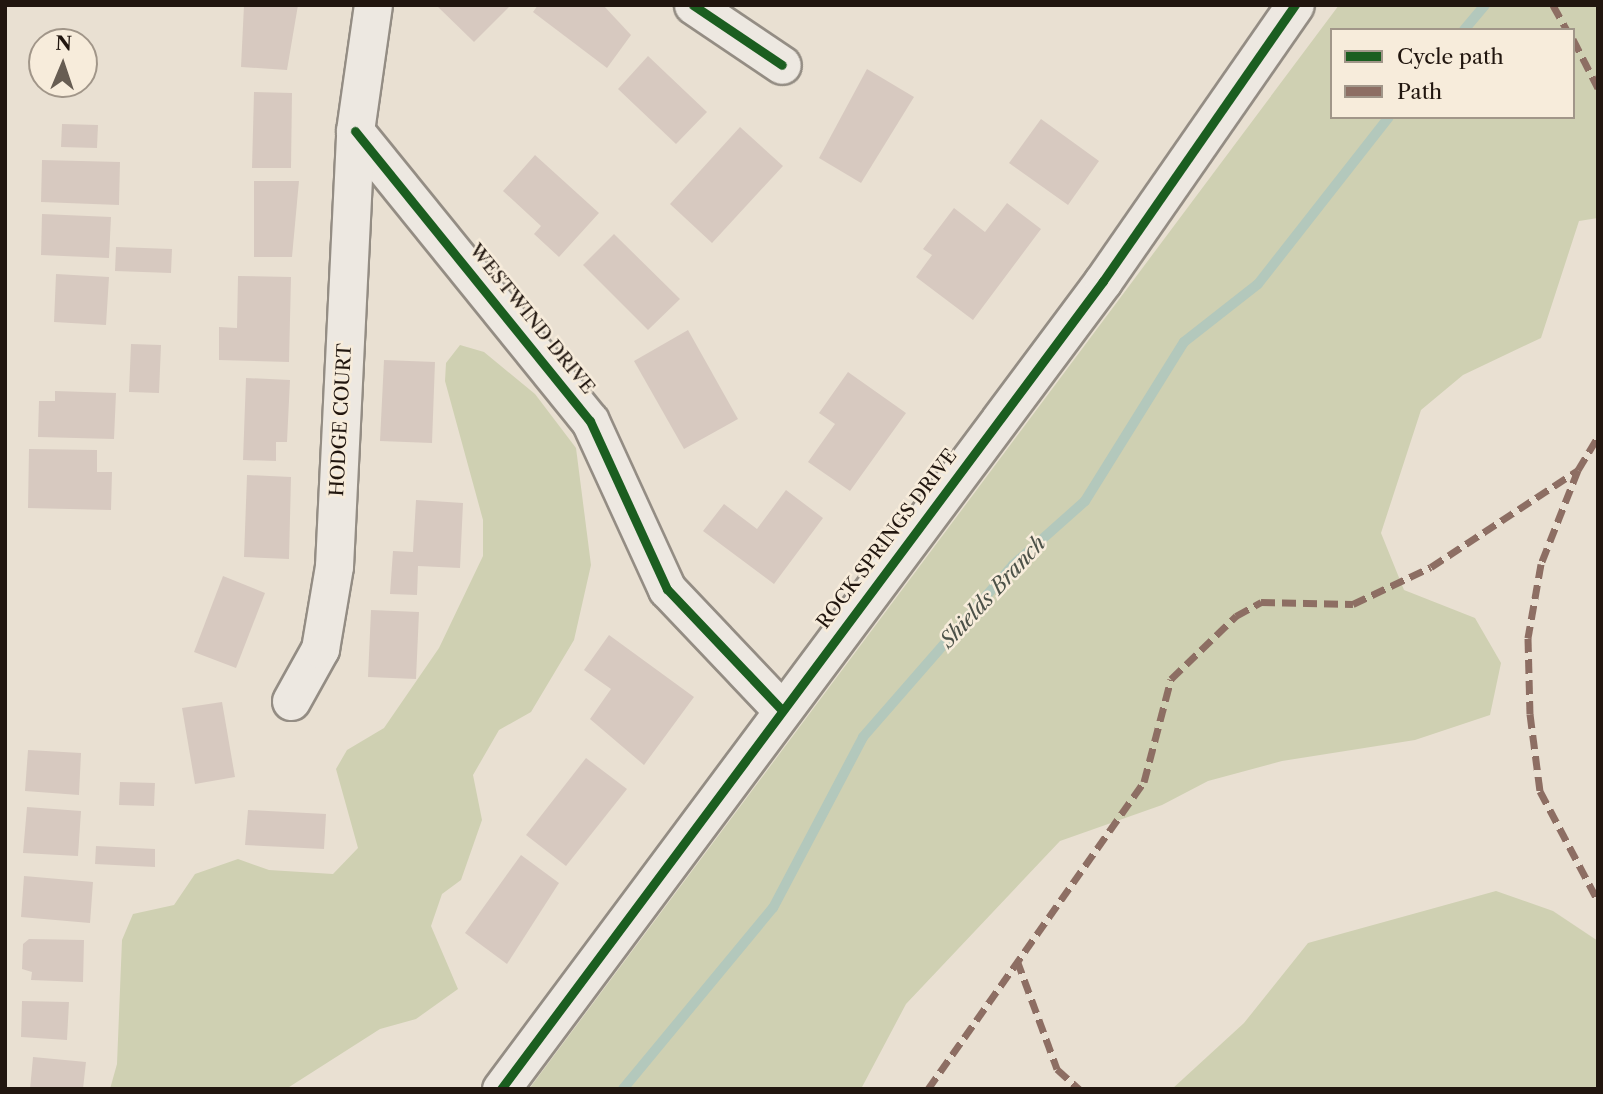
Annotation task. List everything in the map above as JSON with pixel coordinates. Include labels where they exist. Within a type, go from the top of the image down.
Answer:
[{"type":"street","points":[[355,131],[373,5]]},
{"type":"street","points":[[692,5],[782,65]]},
{"type":"street","name":"ROCK SPRINGS DRIVE","points":[[501,1089],[781,709],[1103,281],[1296,5]]},
{"type":"street","name":"HODGE COURT","points":[[291,701],[320,649],[334,566],[355,131]]},
{"type":"street","name":"WESTWIND DRIVE","points":[[355,131],[590,421],[667,589],[781,709]]},
{"type":"green space","points":[[1339,5],[1598,5],[1598,218],[1579,221],[1541,338],[1463,375],[1421,410],[1381,533],[1404,590],[1475,618],[1501,663],[1490,715],[1415,740],[1282,761],[1208,781],[1162,805],[1060,841],[906,1004],[861,1089],[529,1089]]},
{"type":"green space","points":[[460,345],[484,352],[535,394],[576,448],[591,565],[574,640],[531,712],[499,730],[473,775],[482,820],[461,880],[442,894],[431,926],[458,989],[416,1019],[380,1029],[286,1089],[110,1089],[117,1064],[122,940],[133,914],[174,905],[195,874],[238,859],[269,870],[333,874],[358,848],[336,769],[347,750],[384,728],[439,648],[483,556],[483,520],[445,381],[446,363]]},
{"type":"green space","points":[[1496,891],[1553,911],[1598,941],[1598,1089],[1172,1089],[1244,1023],[1308,943]]},
{"type":"building","points":[[244,5],[298,5],[287,70],[241,67]]},
{"type":"building","points":[[436,5],[508,5],[509,7],[474,42]]},
{"type":"building","points":[[538,5],[603,5],[631,35],[607,68],[533,12]]},
{"type":"building","points":[[648,56],[707,112],[676,144],[618,89]]},
{"type":"building","points":[[867,69],[914,97],[861,183],[819,158]]},
{"type":"building","points":[[254,92],[292,93],[291,168],[252,168]]},
{"type":"building","points":[[1041,119],[1099,161],[1068,205],[1009,163]]},
{"type":"building","points":[[62,124],[98,125],[97,148],[61,147]]},
{"type":"building","points":[[740,127],[783,166],[712,243],[670,204]]},
{"type":"building","points":[[535,155],[599,213],[559,257],[534,234],[541,226],[503,191]]},
{"type":"building","points":[[42,160],[120,162],[119,205],[41,202]]},
{"type":"building","points":[[254,181],[299,181],[292,257],[254,257]]},
{"type":"building","points":[[1007,203],[1041,229],[973,320],[916,277],[932,255],[923,249],[954,208],[985,232]]},
{"type":"building","points":[[42,214],[111,217],[109,258],[41,255]]},
{"type":"building","points":[[614,234],[680,299],[648,330],[583,265]]},
{"type":"building","points":[[116,247],[172,249],[171,273],[115,271]]},
{"type":"building","points":[[56,274],[109,277],[106,325],[54,322]]},
{"type":"building","points":[[238,276],[291,277],[289,362],[219,360],[219,327],[237,328]]},
{"type":"building","points":[[688,330],[738,419],[684,449],[634,361]]},
{"type":"building","points":[[131,344],[161,345],[159,393],[129,392]]},
{"type":"building","points":[[384,360],[435,362],[432,443],[380,441]]},
{"type":"building","points":[[848,372],[906,413],[850,491],[808,462],[835,424],[819,413]]},
{"type":"building","points":[[246,378],[290,380],[287,442],[276,442],[276,461],[243,460]]},
{"type":"building","points":[[55,391],[116,393],[114,439],[38,437],[39,401],[55,401]]},
{"type":"building","points":[[29,449],[97,450],[97,472],[112,472],[111,510],[28,508]]},
{"type":"building","points":[[247,475],[291,477],[289,559],[244,557]]},
{"type":"building","points":[[786,490],[823,518],[774,584],[703,531],[724,504],[757,529]]},
{"type":"building","points":[[416,500],[463,503],[460,568],[418,566],[417,595],[390,594],[393,551],[413,552]]},
{"type":"building","points":[[223,576],[265,593],[236,668],[194,652]]},
{"type":"building","points":[[371,610],[419,612],[416,679],[368,677]]},
{"type":"building","points":[[609,635],[694,697],[644,765],[590,719],[611,689],[584,670]]},
{"type":"building","points":[[222,702],[235,777],[195,784],[182,708]]},
{"type":"building","points":[[28,750],[81,753],[79,795],[25,791]]},
{"type":"building","points":[[586,758],[627,789],[566,866],[526,835]]},
{"type":"building","points":[[120,782],[155,783],[154,806],[119,805]]},
{"type":"building","points":[[27,807],[81,811],[78,856],[23,853]]},
{"type":"building","points":[[248,810],[326,814],[324,849],[245,845]]},
{"type":"building","points":[[96,846],[155,849],[155,867],[95,864]]},
{"type":"building","points":[[521,855],[559,883],[507,964],[465,933]]},
{"type":"building","points":[[24,876],[93,882],[90,923],[21,917]]},
{"type":"building","points":[[29,939],[84,940],[83,982],[31,980],[32,972],[22,969],[23,944]]},
{"type":"building","points":[[22,1001],[69,1002],[67,1040],[21,1037]]},
{"type":"building","points":[[33,1057],[86,1062],[83,1089],[30,1089]]},
{"type":"waterway","name":"Shields Branch","points":[[1466,28],[1485,5]]},
{"type":"waterway","name":"Shields Branch","points":[[623,1089],[773,908],[863,737],[1013,565],[1085,501],[1184,342],[1258,284],[1387,119]]},
{"type":"marked path","points":[[1553,5],[1566,28]]},
{"type":"marked path","points":[[1575,43],[1598,88]]},
{"type":"marked path","points":[[928,1089],[1144,782],[1171,679],[1236,616],[1261,602],[1353,604],[1431,567],[1578,470],[1598,437]]},
{"type":"marked path","points":[[1578,470],[1541,564],[1528,638],[1530,714],[1540,791],[1598,901]]},
{"type":"marked path","points":[[1017,960],[1057,1069],[1079,1089]]},
{"type":"cycle path","points":[[693,5],[782,65]]},
{"type":"cycle path","points":[[501,1089],[1103,281],[1295,5]]},
{"type":"cycle path","points":[[355,131],[590,421],[667,589],[781,709]]}]
